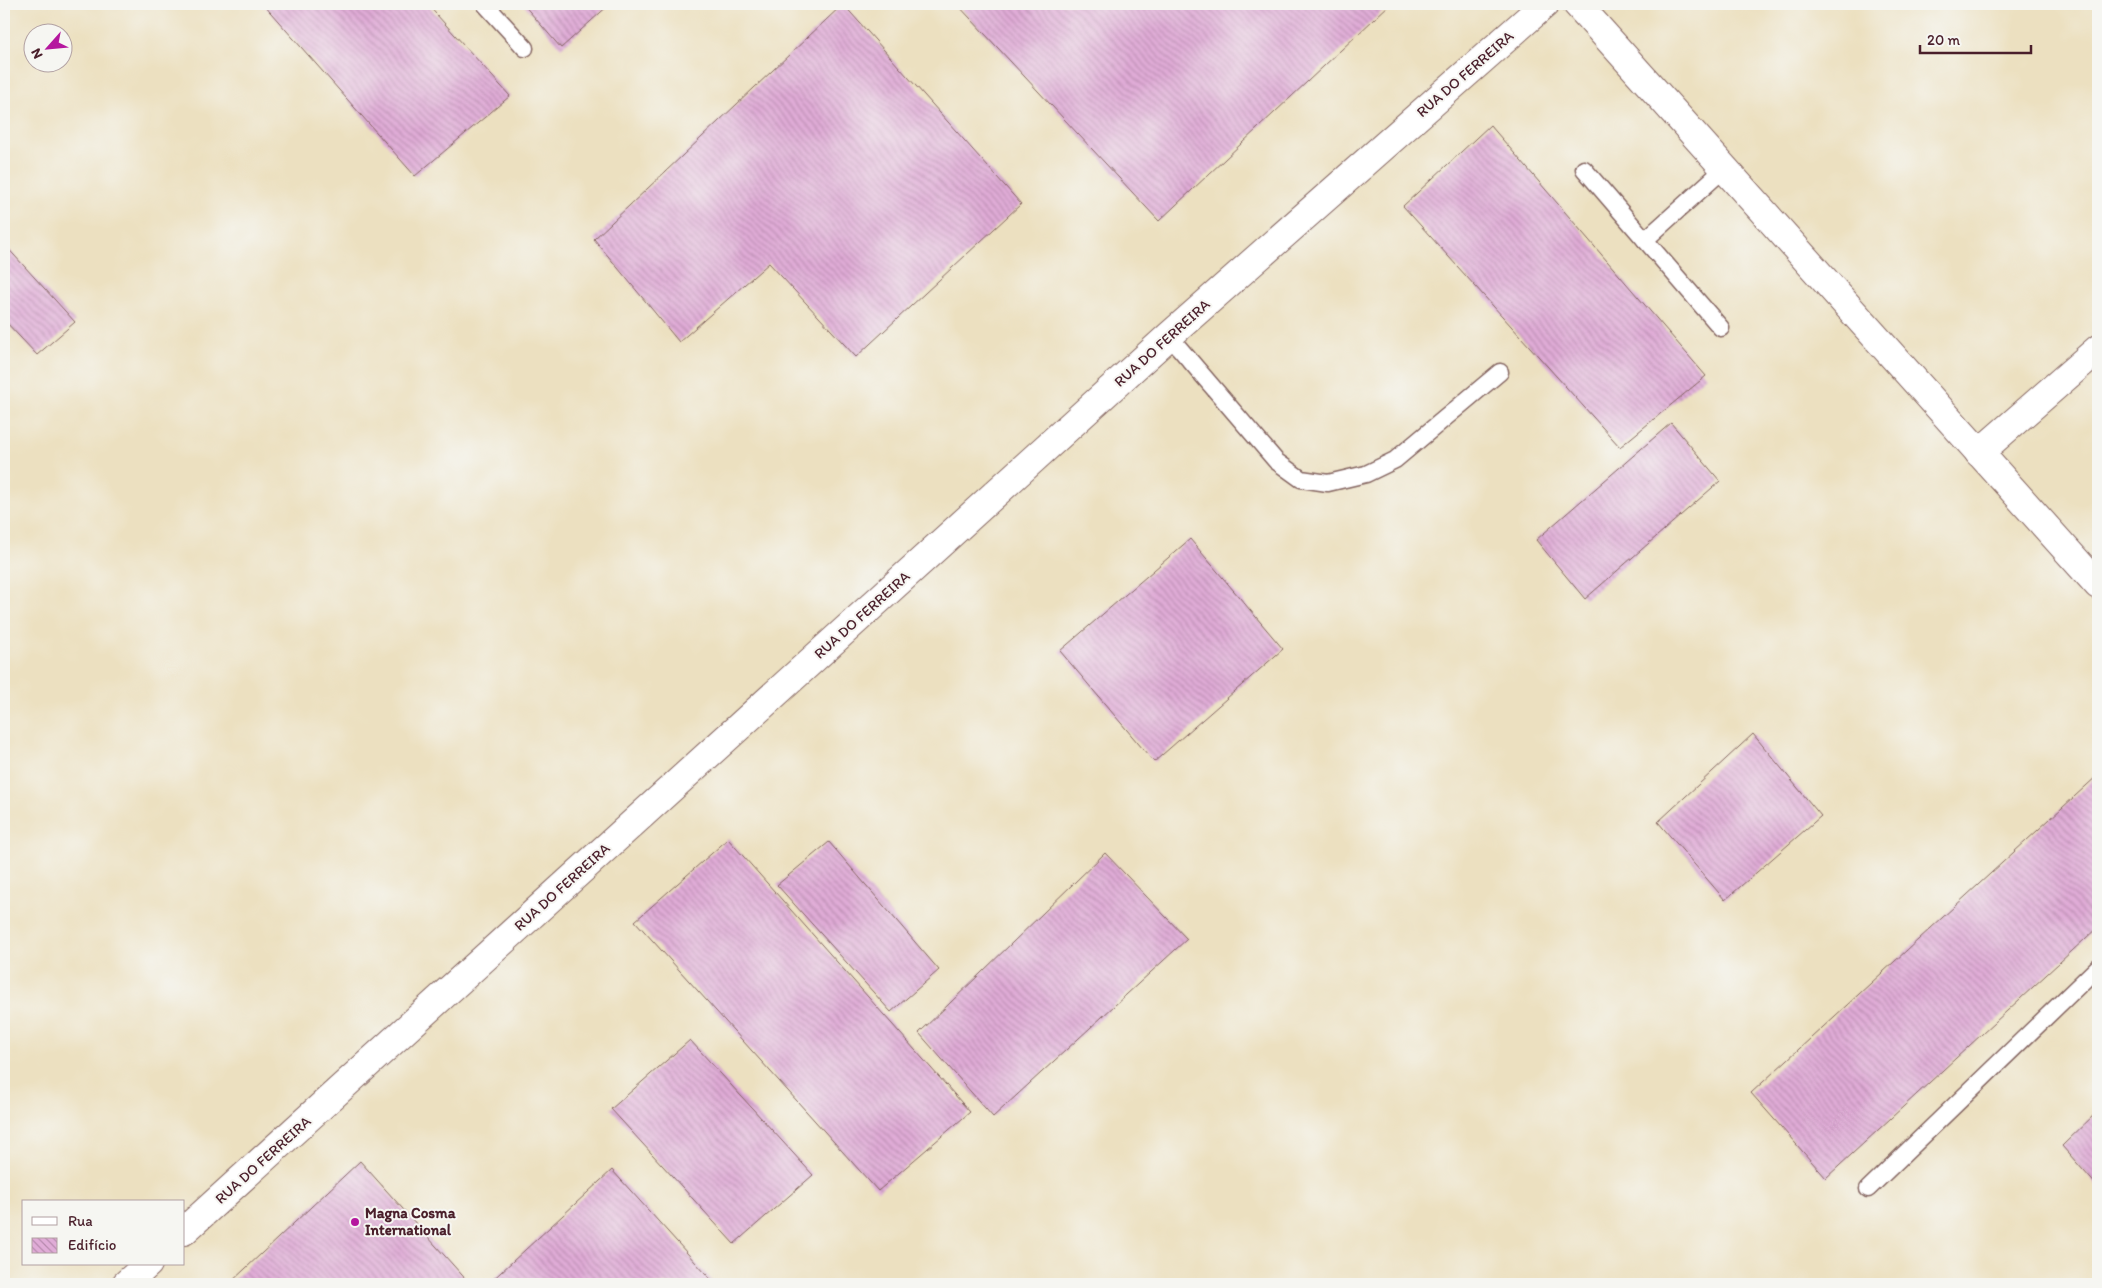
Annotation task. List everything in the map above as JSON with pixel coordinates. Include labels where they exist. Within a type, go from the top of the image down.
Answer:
[{"type":"street","name":"RUA DO FERREIRA","points":[[185,1231],[1170,336],[1545,4]]},
{"type":"street","points":[[1578,4],[2098,585]]},
{"type":"street","points":[[1979,453],[2098,349]]},
{"type":"street","points":[[126,1284],[146,1266]]},
{"type":"lane","points":[[485,4],[525,48]]},
{"type":"lane","points":[[1646,240],[1725,168]]},
{"type":"lane","points":[[1584,169],[1721,328]]},
{"type":"lane","points":[[1170,336],[1276,461],[1301,479],[1328,483],[1366,474],[1395,460],[1500,372]]},
{"type":"lane","points":[[1868,1190],[2098,967]]},
{"type":"building","points":[[263,4],[427,4],[510,96],[415,176]]},
{"type":"building","points":[[523,4],[610,4],[561,48]]},
{"type":"building","points":[[843,4],[1021,204],[856,357],[769,263],[679,342],[594,239]]},
{"type":"building","points":[[957,4],[1390,4],[1159,221]]},
{"type":"building","points":[[1490,125],[1706,376],[1620,447],[1403,206]]},
{"type":"building","points":[[4,244],[75,322],[37,355],[4,320]]},
{"type":"building","points":[[1671,423],[1720,481],[1585,599],[1536,540]]},
{"type":"building","points":[[1190,539],[1283,649],[1154,762],[1060,651]]},
{"type":"building","points":[[1753,734],[1821,816],[1725,900],[1658,822]]},
{"type":"building","points":[[2098,775],[2098,927],[1826,1178],[1751,1093]]},
{"type":"building","points":[[728,839],[970,1112],[878,1191],[635,921]]},
{"type":"building","points":[[829,842],[939,970],[891,1012],[777,885]]},
{"type":"building","points":[[1105,853],[1187,939],[993,1117],[919,1033]]},
{"type":"building","points":[[690,1040],[813,1175],[734,1244],[611,1109]]},
{"type":"building","points":[[2098,1111],[2098,1187],[2062,1146]]},
{"type":"building","name":"Magna Cosma International","points":[[360,1161],[470,1284],[229,1284]]},
{"type":"building","points":[[612,1170],[715,1284],[488,1284]]},
{"type":"place","name":"Magna Cosma International","points":[[355,1222]]}]
